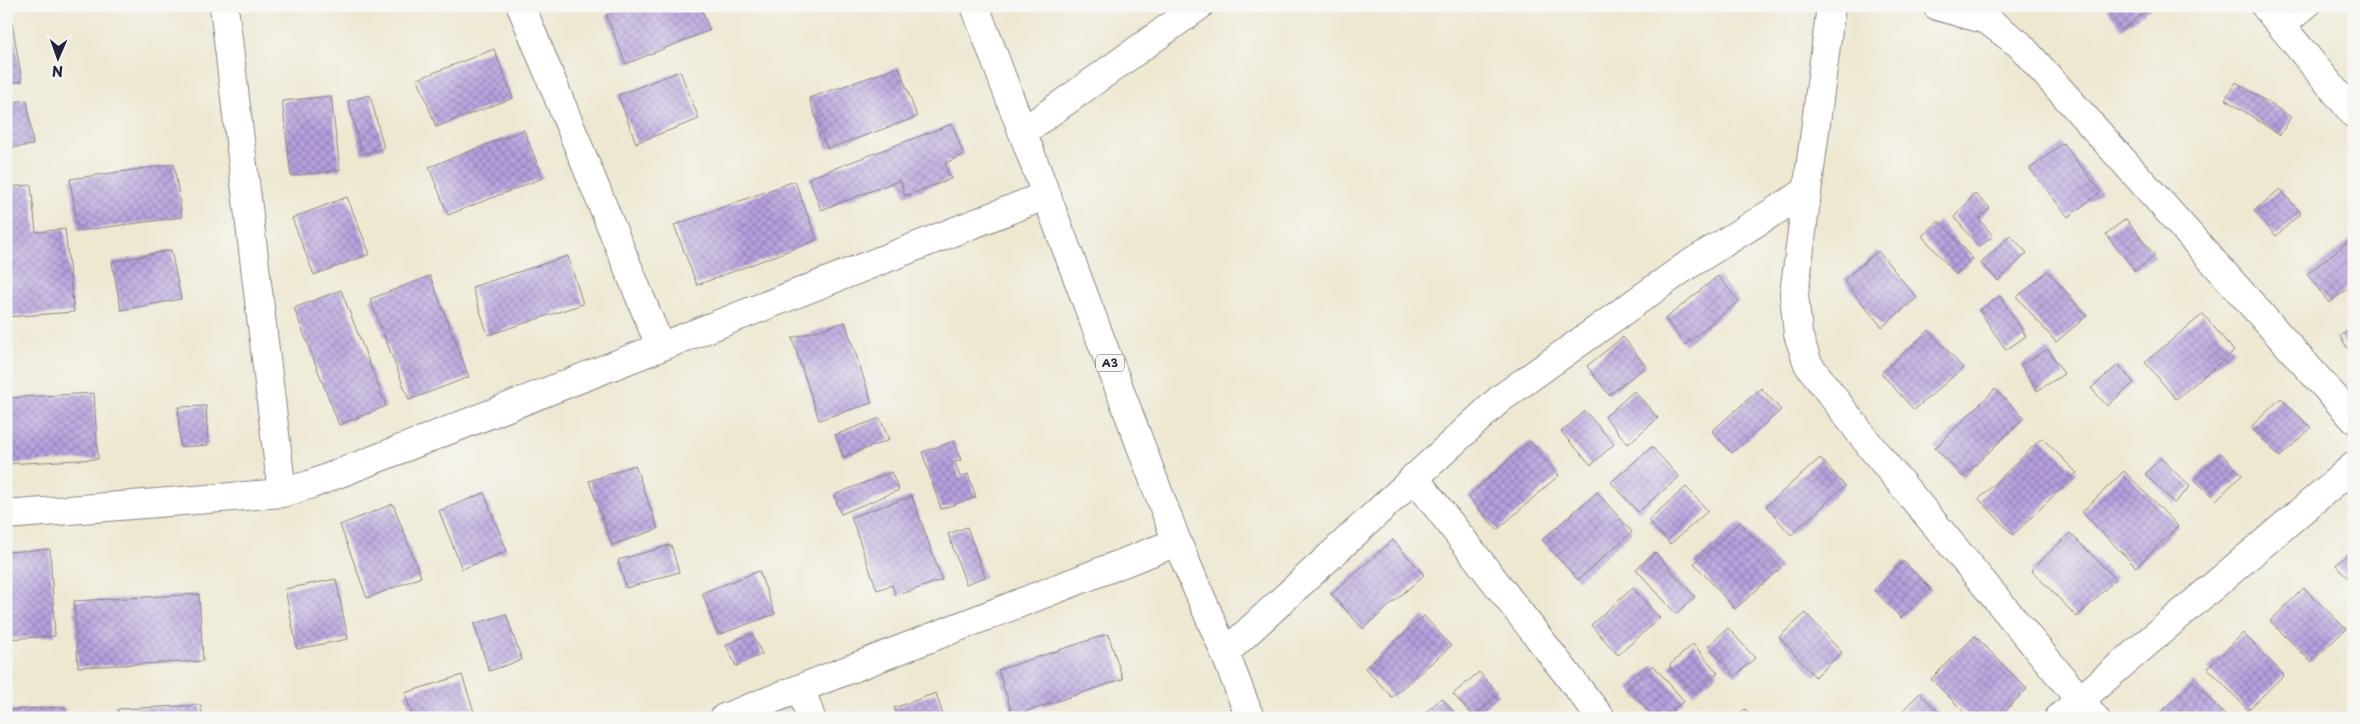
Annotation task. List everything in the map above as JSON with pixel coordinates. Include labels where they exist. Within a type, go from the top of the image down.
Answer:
[{"type":"main road","points":[[224,6],[282,492]]},
{"type":"main road","points":[[521,6],[660,346]]},
{"type":"main road","name":"A3","points":[[976,6],[1177,542],[1225,653],[1250,718]]},
{"type":"main road","points":[[1024,130],[1199,6]]},
{"type":"main road","points":[[1831,6],[1794,294],[1798,334],[1808,364],[1871,447],[2088,709]]},
{"type":"main road","points":[[1937,6],[1987,20],[2019,44],[2354,420]]},
{"type":"main road","points":[[2266,6],[2354,114]]},
{"type":"main road","points":[[1225,653],[1414,477],[1500,400],[1685,268],[1808,191]]},
{"type":"main road","points":[[6,516],[282,492],[312,484],[1047,195]]},
{"type":"main road","points":[[2059,718],[2088,709],[2354,466]]},
{"type":"main road","points":[[1414,477],[1601,718]]},
{"type":"main road","points":[[724,718],[1177,542]]},
{"type":"main road","points":[[801,689],[811,718]]},
{"type":"lane","points":[[2285,30],[2312,6]]},
{"type":"building","points":[[628,6],[700,6],[710,30],[626,64],[606,15]]},
{"type":"building","points":[[2105,6],[2154,6],[2122,29]]},
{"type":"building","points":[[12,23],[22,81],[6,84],[6,24]]},
{"type":"building","points":[[494,49],[513,98],[436,127],[418,79]]},
{"type":"building","points":[[899,67],[917,117],[827,149],[809,98]]},
{"type":"building","points":[[680,71],[699,119],[636,143],[618,95]]},
{"type":"building","points":[[2236,82],[2291,117],[2280,135],[2225,99]]},
{"type":"building","points":[[370,95],[384,148],[362,154],[348,101]]},
{"type":"building","points":[[331,96],[340,170],[291,176],[282,101]]},
{"type":"building","points":[[27,100],[33,145],[6,148],[6,103]]},
{"type":"building","points":[[952,124],[964,155],[945,163],[951,179],[905,196],[900,180],[821,210],[809,178]]},
{"type":"building","points":[[524,130],[543,178],[448,215],[429,167]]},
{"type":"building","points":[[2063,143],[2101,192],[2068,217],[2030,169]]},
{"type":"building","points":[[174,164],[182,217],[78,231],[70,179]]},
{"type":"building","points":[[795,181],[817,240],[697,285],[674,225]]},
{"type":"building","points":[[31,185],[36,232],[65,229],[74,312],[6,317],[6,267],[12,266],[10,241],[6,241],[6,187]]},
{"type":"building","points":[[2280,189],[2301,213],[2276,236],[2254,211]]},
{"type":"building","points":[[1975,194],[1990,208],[1979,219],[1993,236],[1979,247],[1954,217]]},
{"type":"building","points":[[347,197],[370,254],[314,275],[292,218]]},
{"type":"building","points":[[2126,219],[2155,256],[2135,271],[2106,234]]},
{"type":"building","points":[[1939,221],[1973,259],[1956,274],[1922,236]]},
{"type":"building","points":[[2010,235],[2027,253],[1998,281],[1981,263]]},
{"type":"building","points":[[2354,237],[2354,284],[2329,303],[2307,274]]},
{"type":"building","points":[[171,250],[181,299],[121,310],[112,262]]},
{"type":"building","points":[[1878,251],[1917,298],[1882,327],[1843,280]]},
{"type":"building","points":[[568,256],[583,304],[488,335],[472,287]]},
{"type":"building","points":[[2048,271],[2087,316],[2056,342],[2017,297]]},
{"type":"building","points":[[430,276],[469,377],[409,400],[370,299]]},
{"type":"building","points":[[1718,276],[1739,301],[1685,345],[1665,319]]},
{"type":"building","points":[[341,290],[386,406],[339,425],[294,308]]},
{"type":"building","points":[[2000,296],[2026,336],[2006,350],[1979,310]]},
{"type":"building","points":[[2203,314],[2234,351],[2176,399],[2145,362]]},
{"type":"building","points":[[845,322],[872,403],[819,420],[792,338]]},
{"type":"building","points":[[2354,327],[2354,359],[2340,336]]},
{"type":"building","points":[[1929,330],[1963,368],[1914,410],[1881,373]]},
{"type":"building","points":[[1623,337],[1646,366],[1609,395],[1587,366]]},
{"type":"building","points":[[2048,349],[2064,374],[2037,391],[2021,365]]},
{"type":"building","points":[[2118,365],[2134,383],[2107,406],[2091,388]]},
{"type":"building","points":[[1761,388],[1781,410],[1732,453],[1712,431]]},
{"type":"building","points":[[1995,389],[2024,418],[1963,477],[1935,448]]},
{"type":"building","points":[[1634,391],[1658,418],[1628,444],[1605,417]]},
{"type":"building","points":[[94,393],[98,459],[6,464],[6,398]]},
{"type":"building","points":[[2281,398],[2311,428],[2280,457],[2251,427]]},
{"type":"building","points":[[206,406],[208,445],[180,447],[178,407]]},
{"type":"building","points":[[1585,411],[1614,444],[1591,465],[1561,432]]},
{"type":"building","points":[[880,418],[889,440],[843,457],[835,435]]},
{"type":"building","points":[[2042,438],[2077,473],[2013,535],[1979,499]]},
{"type":"building","points":[[954,441],[961,460],[955,462],[960,477],[968,474],[976,497],[941,509],[922,452]]},
{"type":"building","points":[[1530,441],[1559,475],[1497,530],[1468,496]]},
{"type":"building","points":[[1652,447],[1679,477],[1638,512],[1611,482]]},
{"type":"building","points":[[2221,453],[2242,475],[2216,500],[2194,479]]},
{"type":"building","points":[[1820,458],[1845,486],[1791,535],[1766,506]]},
{"type":"building","points":[[2161,458],[2190,487],[2174,503],[2145,474]]},
{"type":"building","points":[[635,465],[658,529],[612,545],[589,481]]},
{"type":"building","points":[[2124,471],[2178,526],[2136,567],[2082,512]]},
{"type":"building","points":[[891,472],[899,490],[841,514],[834,495]]},
{"type":"building","points":[[1686,487],[1708,511],[1670,544],[1648,520]]},
{"type":"building","points":[[1597,492],[1632,532],[1578,580],[1542,540]]},
{"type":"building","points":[[484,493],[507,551],[462,569],[439,511]]},
{"type":"building","points":[[912,496],[942,580],[896,596],[892,585],[877,590],[851,517]]},
{"type":"building","points":[[393,504],[421,577],[367,598],[340,525]]},
{"type":"building","points":[[1740,522],[1781,568],[1735,609],[1694,563]]},
{"type":"building","points":[[967,527],[985,577],[966,584],[948,534]]},
{"type":"building","points":[[2070,533],[2116,579],[2077,617],[2031,570]]},
{"type":"building","points":[[1393,540],[1424,575],[1363,629],[1331,594]]},
{"type":"building","points":[[671,545],[679,572],[626,588],[618,560]]},
{"type":"building","points":[[2354,548],[2354,584],[2336,565]]},
{"type":"building","points":[[50,549],[55,636],[6,639],[6,552]]},
{"type":"building","points":[[1655,552],[1695,597],[1676,614],[1636,569]]},
{"type":"building","points":[[1903,561],[1931,589],[1901,618],[1874,590]]},
{"type":"building","points":[[759,571],[775,614],[718,635],[702,593]]},
{"type":"building","points":[[336,579],[348,639],[297,649],[285,589]]},
{"type":"building","points":[[1633,588],[1660,618],[1618,655],[1591,625]]},
{"type":"building","points":[[2304,588],[2346,629],[2311,662],[2270,621]]},
{"type":"building","points":[[199,594],[203,661],[78,667],[74,601]]},
{"type":"building","points":[[1806,613],[1842,653],[1815,677],[1779,637]]},
{"type":"building","points":[[506,614],[522,660],[489,671],[474,624]]},
{"type":"building","points":[[1424,616],[1451,646],[1392,697],[1365,668]]},
{"type":"building","points":[[1728,628],[1755,658],[1735,676],[1708,646]]},
{"type":"building","points":[[752,633],[762,654],[736,666],[726,645]]},
{"type":"building","points":[[2243,633],[2284,675],[2248,710],[2208,668]]},
{"type":"building","points":[[1108,634],[1123,679],[1013,716],[998,670]]},
{"type":"building","points":[[1975,636],[2027,689],[1998,718],[1970,718],[1931,679]]},
{"type":"building","points":[[1693,644],[1718,673],[1694,694],[1669,666]]},
{"type":"building","points":[[1653,665],[1684,701],[1664,718],[1655,718],[1628,687]]},
{"type":"building","points":[[1479,672],[1499,694],[1474,717],[1453,694]]},
{"type":"building","points":[[462,675],[476,718],[413,718],[405,693]]},
{"type":"building","points":[[2193,681],[2228,718],[2161,718],[2158,715]]},
{"type":"building","points":[[936,693],[944,718],[898,718],[894,708]]},
{"type":"building","points":[[1920,693],[1944,718],[1895,718]]},
{"type":"building","points":[[1442,698],[1459,718],[1419,718]]},
{"type":"building","points":[[201,705],[202,718],[118,718],[118,709]]},
{"type":"building","points":[[65,707],[66,718],[6,718],[6,710]]},
{"type":"building","points":[[1745,709],[1752,718],[1735,718]]},
{"type":"building","points":[[273,713],[273,718],[233,718],[233,715]]}]
